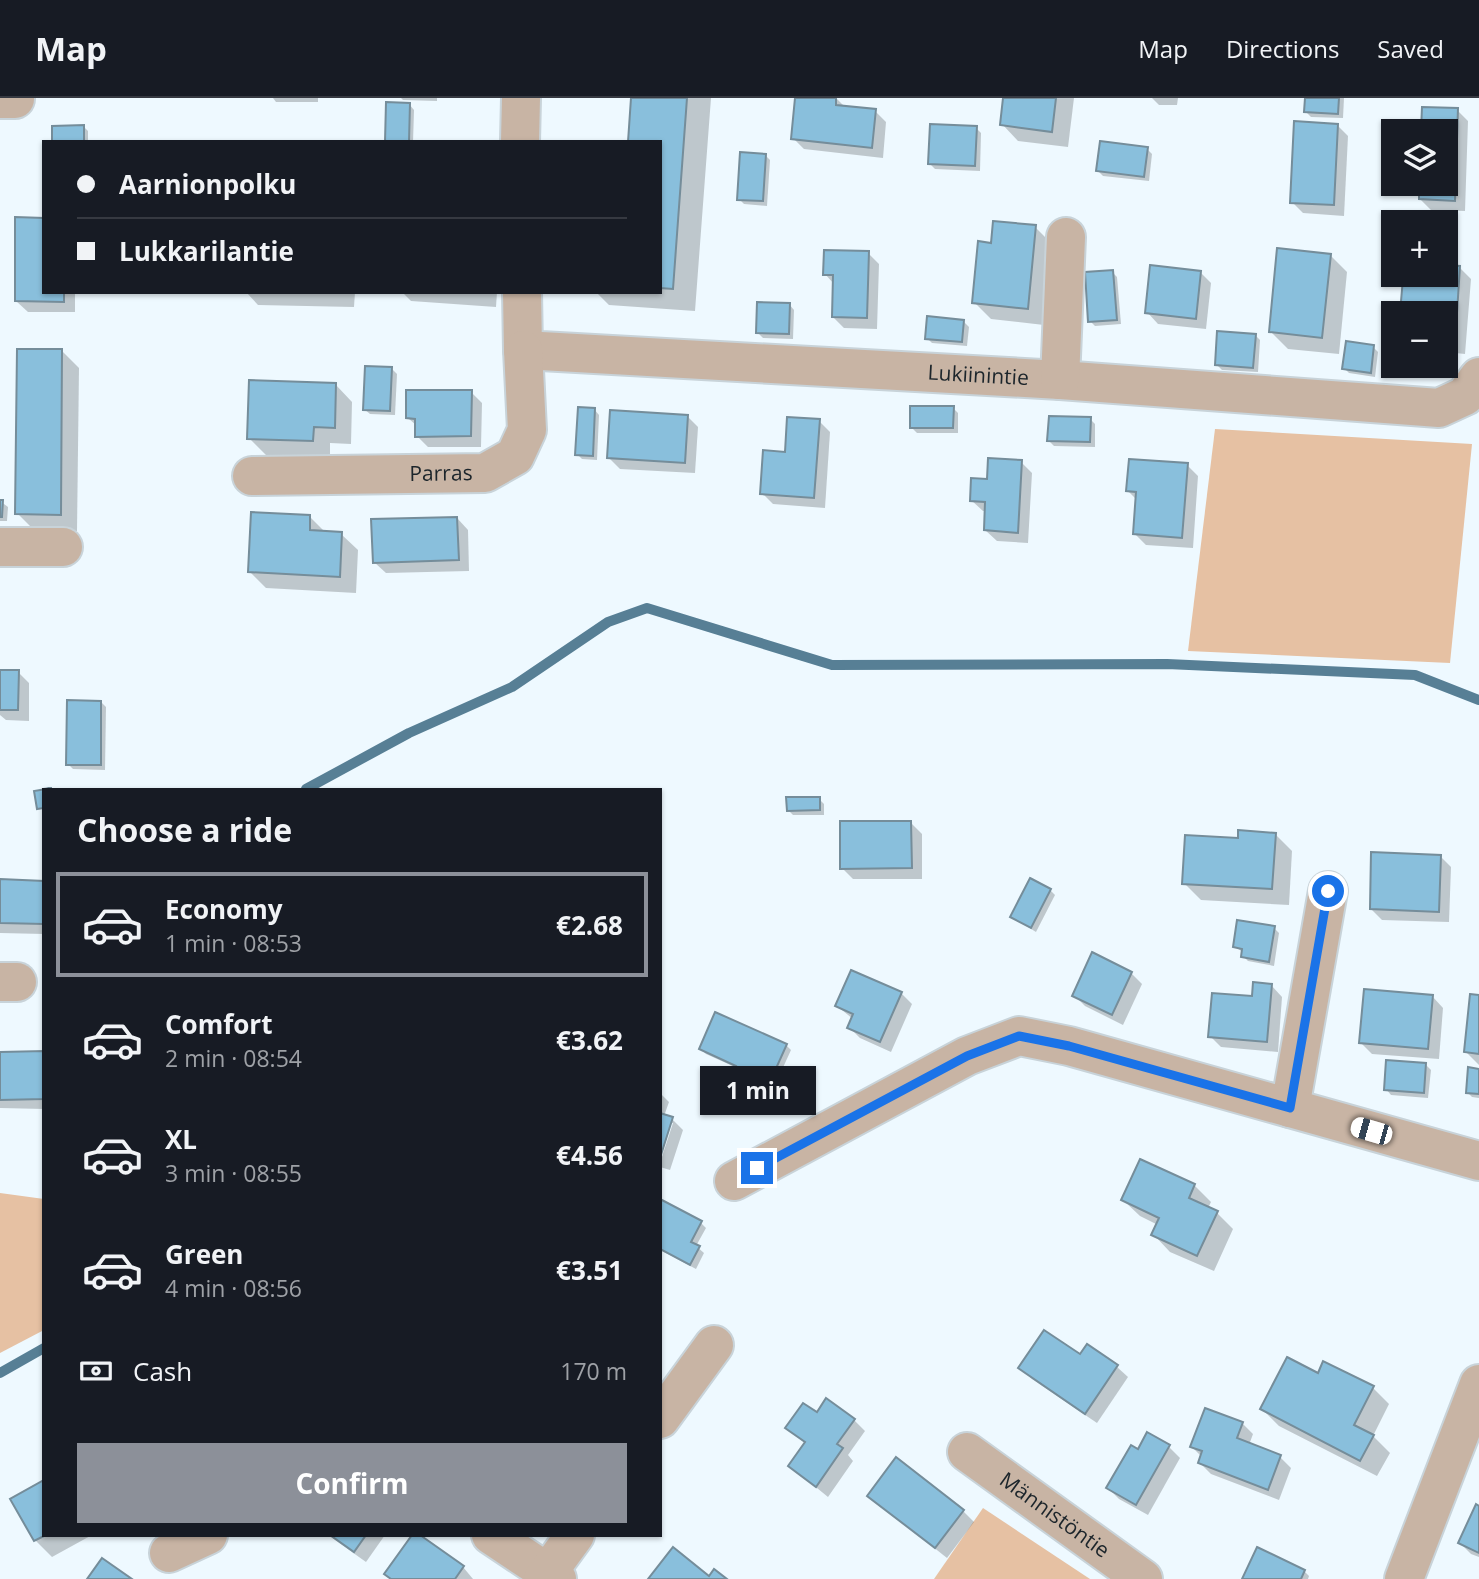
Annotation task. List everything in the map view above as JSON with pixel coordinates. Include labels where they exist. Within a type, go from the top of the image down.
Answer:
[{"type":"street","points":[[520,140],[521,98]]},
{"type":"street","points":[[1060,380],[1066,237]]},
{"type":"street","points":[[522,294],[523,350]]},
{"type":"street","name":"Lukiinintie","points":[[523,350],[1060,380],[1439,408],[1465,396],[1479,377]]},
{"type":"street","name":"Parras","points":[[252,476],[485,473],[514,456],[527,430],[523,350]]},
{"type":"street","points":[[0,547],[63,547]]},
{"type":"street","points":[[1290,1108],[1328,891]]},
{"type":"street","points":[[734,1181],[967,1056],[1019,1036],[1069,1046],[1479,1161]]},
{"type":"street","points":[[662,1416],[714,1345]]},
{"type":"street","points":[[1404,1579],[1479,1384]]},
{"type":"street","name":"Männistöntie","points":[[967,1452],[1143,1579]]},
{"type":"street","points":[[169,1553],[204,1537]]},
{"type":"street","points":[[494,1537],[549,1577],[574,1537]]},
{"type":"shaded area","points":[[1215,429],[1472,444],[1450,663],[1188,651]]},
{"type":"shaded area","points":[[0,1193],[42,1199],[42,1331],[0,1353]]},
{"type":"shaded area","points":[[983,1508],[1090,1579],[934,1579]]},
{"type":"building","points":[[631,98],[687,98],[673,289],[662,288],[662,140],[628,140]]},
{"type":"building","points":[[795,98],[836,98],[836,105],[876,109],[872,148],[791,139]]},
{"type":"building","points":[[1003,98],[1056,98],[1052,132],[1000,125]]},
{"type":"building","points":[[1305,98],[1339,98],[1338,114],[1304,112]]},
{"type":"building","points":[[386,102],[410,103],[409,140],[385,140]]},
{"type":"building","points":[[1422,107],[1458,108],[1458,119],[1422,119]]},
{"type":"building","points":[[1294,121],[1338,124],[1334,205],[1290,203]]},
{"type":"building","points":[[930,124],[977,126],[975,166],[928,164]]},
{"type":"building","points":[[84,125],[84,140],[52,140],[52,126]]},
{"type":"building","points":[[1100,141],[1148,147],[1144,177],[1096,171]]},
{"type":"building","points":[[740,152],[766,154],[763,201],[737,200]]},
{"type":"building","points":[[1419,196],[1455,196],[1455,201],[1419,199]]},
{"type":"building","points":[[15,217],[42,218],[42,294],[64,294],[64,302],[15,301]]},
{"type":"building","points":[[993,221],[1036,225],[1028,309],[972,303],[978,241],[991,243]]},
{"type":"building","points":[[1277,248],[1331,254],[1322,338],[1269,332]]},
{"type":"building","points":[[824,250],[869,251],[867,318],[832,317],[833,275],[823,275]]},
{"type":"building","points":[[1150,265],[1201,271],[1196,319],[1145,313]]},
{"type":"building","points":[[1460,266],[1458,301],[1401,301],[1402,287],[1458,287]]},
{"type":"building","points":[[1113,270],[1117,320],[1088,322],[1085,272]]},
{"type":"building","points":[[757,302],[790,303],[789,334],[756,333]]},
{"type":"building","points":[[927,316],[964,320],[962,342],[925,339]]},
{"type":"building","points":[[1217,331],[1256,334],[1253,368],[1215,365]]},
{"type":"building","points":[[1346,341],[1374,345],[1371,373],[1342,369]]},
{"type":"building","points":[[17,349],[62,349],[61,515],[15,514]]},
{"type":"building","points":[[365,366],[392,367],[390,411],[363,410]]},
{"type":"building","points":[[249,380],[336,383],[335,428],[314,427],[313,441],[247,439]]},
{"type":"building","points":[[406,390],[472,390],[471,436],[415,437],[415,419],[406,418]]},
{"type":"building","points":[[910,406],[954,406],[953,428],[910,428]]},
{"type":"building","points":[[578,407],[595,408],[593,456],[575,455]]},
{"type":"building","points":[[610,410],[688,415],[685,463],[607,458]]},
{"type":"building","points":[[1049,416],[1091,417],[1090,442],[1047,441]]},
{"type":"building","points":[[787,417],[820,419],[814,498],[760,494],[763,450],[785,452]]},
{"type":"building","points":[[988,458],[1022,460],[1018,533],[984,530],[985,502],[970,501],[971,478],[987,479]]},
{"type":"building","points":[[1129,459],[1188,463],[1182,538],[1133,534],[1136,492],[1126,491]]},
{"type":"building","points":[[0,500],[3,500],[2,517],[0,517]]},
{"type":"building","points":[[251,512],[310,515],[310,530],[342,532],[340,577],[248,572]]},
{"type":"building","points":[[457,517],[459,560],[373,563],[371,519]]},
{"type":"building","points":[[0,670],[19,670],[18,710],[0,710]]},
{"type":"building","points":[[67,700],[101,701],[101,765],[66,765]]},
{"type":"building","points":[[42,789],[42,808],[37,809],[34,791]]},
{"type":"building","points":[[786,797],[820,797],[820,810],[787,811]]},
{"type":"building","points":[[840,821],[911,821],[912,868],[840,869]]},
{"type":"building","points":[[1238,830],[1276,833],[1272,889],[1182,884],[1185,835],[1238,838]]},
{"type":"building","points":[[1371,852],[1441,855],[1439,912],[1370,909]]},
{"type":"building","points":[[1030,878],[1051,889],[1031,928],[1010,917]]},
{"type":"building","points":[[0,879],[42,881],[42,924],[0,923]]},
{"type":"building","points":[[1237,920],[1275,926],[1269,962],[1241,957],[1242,949],[1233,947]]},
{"type":"building","points":[[1092,952],[1132,972],[1112,1015],[1072,996]]},
{"type":"building","points":[[851,970],[902,992],[880,1042],[847,1028],[853,1014],[835,1006]]},
{"type":"building","points":[[1253,982],[1272,984],[1267,1042],[1208,1037],[1212,993],[1252,996]]},
{"type":"building","points":[[1364,989],[1433,995],[1428,1049],[1359,1043]]},
{"type":"building","points":[[1470,994],[1479,995],[1479,1054],[1464,1052]]},
{"type":"building","points":[[715,1012],[787,1044],[765,1093],[731,1077],[736,1066],[699,1049]]},
{"type":"building","points":[[42,1051],[42,1099],[0,1100],[0,1052]]},
{"type":"building","points":[[1386,1060],[1426,1063],[1424,1093],[1384,1090]]},
{"type":"building","points":[[1468,1067],[1479,1069],[1479,1094],[1466,1093]]},
{"type":"building","points":[[662,1114],[673,1117],[662,1152]]},
{"type":"building","points":[[1140,1159],[1195,1184],[1189,1198],[1218,1211],[1197,1256],[1151,1235],[1159,1218],[1121,1200]]},
{"type":"building","points":[[662,1200],[702,1221],[691,1242],[700,1246],[690,1265],[662,1250]]},
{"type":"building","points":[[1044,1330],[1080,1354],[1087,1344],[1118,1365],[1085,1414],[1018,1368]]},
{"type":"building","points":[[1287,1357],[1318,1373],[1323,1361],[1374,1386],[1354,1425],[1374,1435],[1360,1461],[1260,1409]]},
{"type":"building","points":[[826,1398],[855,1419],[837,1444],[843,1448],[816,1487],[788,1466],[805,1442],[785,1428],[803,1403],[817,1412]]},
{"type":"building","points":[[1205,1408],[1243,1422],[1237,1438],[1281,1455],[1268,1490],[1198,1463],[1202,1451],[1190,1447]]},
{"type":"building","points":[[1147,1432],[1170,1445],[1136,1505],[1106,1488],[1131,1445],[1138,1449]]},
{"type":"building","points":[[896,1457],[964,1510],[935,1548],[867,1496]]},
{"type":"building","points":[[42,1481],[42,1537],[34,1541],[10,1499]]},
{"type":"building","points":[[1476,1504],[1479,1506],[1479,1553],[1458,1543]]},
{"type":"building","points":[[333,1537],[365,1537],[354,1552]]},
{"type":"building","points":[[411,1537],[423,1537],[464,1566],[455,1579],[391,1579],[384,1574]]},
{"type":"building","points":[[673,1547],[709,1576],[714,1569],[727,1579],[648,1579]]},
{"type":"building","points":[[1257,1547],[1305,1570],[1301,1579],[1242,1579]]},
{"type":"building","points":[[102,1558],[132,1579],[87,1579]]},
{"type":"waterway","points":[[308,788],[409,733],[512,687],[608,622],[647,608],[832,665],[1167,664],[1415,675],[1479,700]]},
{"type":"waterway","points":[[0,1373],[42,1349]]},
{"type":"route","points":[[757,1168],[967,1056],[1019,1036],[1069,1046],[1290,1108],[1328,891]]}]
